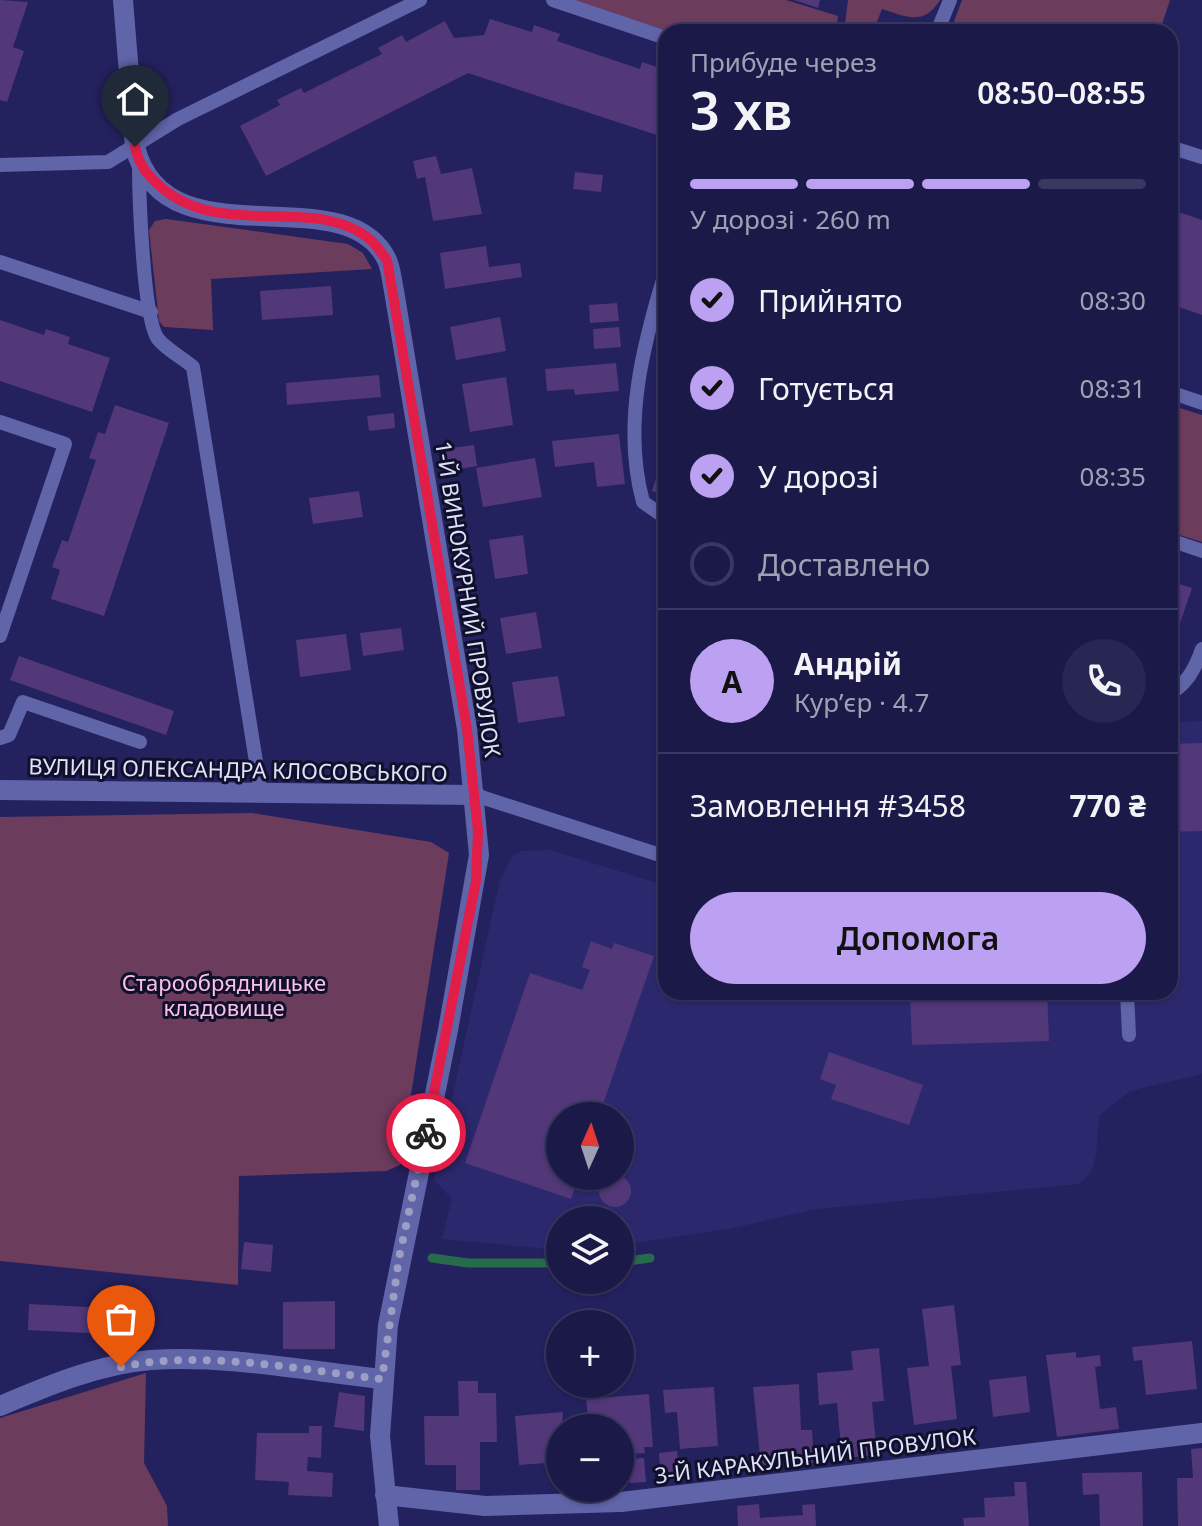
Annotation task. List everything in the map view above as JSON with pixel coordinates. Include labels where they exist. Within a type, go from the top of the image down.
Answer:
[{"type":"street","points":[[123,0],[137,155]]},
{"type":"street","name":"1-Й ВИНОКУРНИЙ ПРОВУЛОК","points":[[137,155],[172,197],[196,208],[225,215],[303,218],[342,225],[367,237],[387,260],[467,729],[479,855],[399,1258],[382,1379],[380,1436],[389,1526]]},
{"type":"street","name":"ВУЛИЦЯ ОЛЕКСАНДРА КЛОСОВСЬКОГО","points":[[0,790],[475,795]]},
{"type":"street","points":[[0,1406],[64,1379],[150,1360],[231,1363],[382,1379]]},
{"type":"street","name":"3-Й КАРАКУЛЬНИЙ ПРОВУЛОК","points":[[385,1495],[485,1506],[621,1502],[1202,1433]]},
{"type":"lane","points":[[0,165],[108,162],[137,155],[178,119],[420,0]]},
{"type":"lane","points":[[553,0],[658,35]]},
{"type":"lane","points":[[940,24],[950,0]]},
{"type":"lane","points":[[1178,150],[1202,157]]},
{"type":"lane","points":[[137,155],[140,224],[151,312],[157,338],[193,367],[261,793]]},
{"type":"lane","points":[[0,262],[151,312]]},
{"type":"lane","points":[[658,296],[635,409],[638,483],[643,502],[658,512]]},
{"type":"lane","points":[[1178,395],[1202,403]]},
{"type":"lane","points":[[0,422],[65,444],[0,636]]},
{"type":"lane","points":[[1178,543],[1202,551]]},
{"type":"lane","points":[[1178,687],[1189,677],[1202,649]]},
{"type":"lane","points":[[0,738],[9,735],[23,702],[140,742]]},
{"type":"lane","points":[[475,795],[658,854]]},
{"type":"lane","points":[[1127,1000],[1129,1035]]},
{"type":"shaded area","points":[[1202,721],[1202,1074],[1130,1091],[1099,1116],[1096,1156],[1091,1172],[1079,1184],[817,1209],[728,1229],[634,1243],[634,1206],[546,1206],[546,1249],[442,1239],[452,1199],[434,1180],[500,880],[512,857],[521,851],[551,850],[658,883],[658,1000],[1178,1000],[1178,722]]},
{"type":"green space","points":[[571,0],[786,0],[838,16],[837,24],[658,24],[658,28]]},
{"type":"green space","points":[[848,0],[940,0],[928,14],[921,16],[907,17],[882,9],[876,24],[845,24]]},
{"type":"green space","points":[[962,0],[1170,0],[1162,24],[953,24]]},
{"type":"green space","points":[[166,219],[348,244],[363,253],[372,269],[211,279],[213,330],[164,327],[159,321],[149,230],[155,221]]},
{"type":"green space","points":[[1178,408],[1202,415],[1202,542],[1178,534]]},
{"type":"green space","name":"Старообрядницьке кладовище","points":[[252,813],[431,842],[449,853],[400,1165],[386,1171],[239,1176],[238,1285],[0,1261],[0,817]]},
{"type":"green space","points":[[146,1373],[144,1463],[167,1506],[168,1526],[0,1526],[0,1418]]},
{"type":"building","points":[[0,0],[28,2],[13,47],[24,51],[7,102],[0,100]]},
{"type":"building","points":[[794,0],[820,0],[818,8]]},
{"type":"building","points":[[490,19],[532,32],[534,25],[560,34],[557,41],[640,69],[642,62],[658,67],[658,135],[468,73],[266,176],[240,126],[280,105],[277,100],[301,88],[304,93],[382,54],[378,48],[402,35],[406,42],[445,21],[454,38],[484,35]]},
{"type":"building","points":[[436,156],[441,174],[472,168],[482,214],[433,221],[425,177],[417,179],[413,161]]},
{"type":"building","points":[[575,172],[603,175],[601,192],[573,189]]},
{"type":"building","points":[[1178,212],[1202,220],[1202,315],[1178,307]]},
{"type":"building","points":[[486,246],[489,267],[520,263],[522,277],[445,289],[440,253]]},
{"type":"building","points":[[331,286],[333,315],[262,320],[260,291]]},
{"type":"building","points":[[617,303],[619,321],[590,323],[589,305]]},
{"type":"building","points":[[500,317],[506,351],[456,360],[450,327]]},
{"type":"building","points":[[0,320],[44,335],[46,329],[70,337],[68,344],[110,358],[92,412],[0,381]]},
{"type":"building","points":[[619,327],[621,347],[594,349],[593,329]]},
{"type":"building","points":[[616,363],[619,391],[575,395],[574,389],[547,391],[545,369]]},
{"type":"building","points":[[379,375],[381,397],[287,405],[286,383]]},
{"type":"building","points":[[506,377],[513,425],[470,432],[462,384]]},
{"type":"building","points":[[115,405],[169,423],[104,616],[51,599],[60,570],[52,567],[62,540],[68,542],[96,460],[89,458],[98,432],[105,434]]},
{"type":"building","points":[[394,413],[395,428],[369,431],[367,416]]},
{"type":"building","points":[[619,434],[625,484],[597,487],[594,462],[555,467],[552,441]]},
{"type":"building","points":[[474,445],[477,466],[446,471],[443,449]]},
{"type":"building","points":[[535,458],[542,497],[483,507],[476,468]]},
{"type":"building","points":[[658,472],[658,493],[652,491]]},
{"type":"building","points":[[359,491],[363,517],[313,524],[309,498]]},
{"type":"building","points":[[523,535],[528,574],[495,579],[489,540]]},
{"type":"building","points":[[1178,584],[1192,588],[1178,629]]},
{"type":"building","points":[[536,612],[542,648],[506,654],[500,618]]},
{"type":"building","points":[[401,628],[404,650],[363,656],[360,633]]},
{"type":"building","points":[[346,634],[351,670],[300,677],[296,640]]},
{"type":"building","points":[[19,656],[174,711],[166,735],[10,680]]},
{"type":"building","points":[[558,676],[565,716],[518,723],[512,682]]},
{"type":"building","points":[[1202,743],[1202,831],[1178,832],[1178,744]]},
{"type":"building","points":[[591,941],[612,949],[614,943],[654,956],[604,1102],[546,1102],[546,1190],[574,1190],[571,1199],[465,1163],[530,973],[582,990],[590,970],[582,967]]},
{"type":"building","points":[[910,1000],[1047,1000],[1049,1041],[912,1045]]},
{"type":"building","points":[[829,1052],[923,1085],[909,1125],[831,1099],[836,1085],[820,1079]]},
{"type":"building","points":[[599,1190],[631,1190],[630,1197],[621,1206],[609,1206],[600,1197],[599,1191]]},
{"type":"building","points":[[244,1242],[273,1245],[271,1272],[241,1269]]},
{"type":"building","points":[[335,1301],[335,1349],[283,1349],[283,1302]]},
{"type":"building","points":[[29,1304],[108,1308],[107,1334],[28,1330]]},
{"type":"building","points":[[954,1305],[961,1365],[951,1366],[957,1419],[914,1425],[907,1368],[929,1366],[922,1309]]},
{"type":"building","points":[[1192,1341],[1197,1389],[1146,1395],[1142,1360],[1134,1361],[1132,1347]]},
{"type":"building","points":[[879,1348],[884,1401],[872,1402],[877,1455],[842,1458],[837,1403],[819,1405],[817,1373],[853,1370],[851,1351]]},
{"type":"building","points":[[1076,1352],[1076,1358],[1100,1355],[1101,1366],[1095,1367],[1100,1409],[1116,1407],[1119,1429],[1057,1437],[1046,1355]]},
{"type":"building","points":[[1026,1376],[1030,1412],[993,1417],[989,1380]]},
{"type":"building","points":[[458,1381],[478,1381],[478,1393],[496,1393],[497,1442],[480,1442],[480,1490],[456,1490],[456,1465],[425,1465],[424,1416],[459,1416]]},
{"type":"building","points":[[799,1384],[801,1430],[812,1430],[814,1463],[761,1466],[753,1387]]},
{"type":"building","points":[[714,1387],[718,1446],[680,1449],[677,1412],[665,1413],[663,1390]]},
{"type":"building","points":[[339,1392],[365,1396],[364,1431],[334,1427]]},
{"type":"building","points":[[649,1394],[653,1447],[644,1447],[645,1453],[634,1454],[634,1414],[588,1414],[586,1399],[634,1398],[634,1395]]},
{"type":"building","points":[[563,1412],[546,1414],[546,1463],[519,1465],[515,1416]]},
{"type":"building","points":[[309,1426],[322,1426],[321,1458],[308,1457],[307,1471],[333,1473],[332,1497],[288,1495],[289,1482],[255,1480],[257,1433],[309,1433]]},
{"type":"building","points":[[1202,1448],[1202,1526],[1178,1526],[1177,1478],[1193,1478],[1191,1449]]},
{"type":"building","points":[[677,1451],[680,1479],[661,1481],[659,1453]]},
{"type":"building","points":[[644,1458],[646,1482],[634,1483],[634,1459]]},
{"type":"building","points":[[1142,1472],[1143,1526],[1100,1526],[1099,1494],[1083,1495],[1082,1473]]},
{"type":"building","points":[[1014,1482],[1026,1482],[1029,1526],[964,1526],[963,1518],[985,1517],[984,1498],[1015,1496]]},
{"type":"building","points":[[759,1504],[760,1518],[803,1515],[802,1505],[815,1504],[816,1526],[738,1526],[737,1506]]},
{"type":"waterway","points":[[432,1258],[468,1263],[546,1263]]},
{"type":"waterway","points":[[634,1260],[650,1258]]},
{"type":"way so far","points":[[121,1367],[150,1360],[231,1363],[382,1379],[399,1258],[426,1133]]},
{"type":"route","points":[[135,147],[139,164],[152,180],[172,197],[196,208],[225,215],[303,218],[342,225],[367,237],[387,260],[467,729],[478,831],[476,881],[426,1133]]}]
